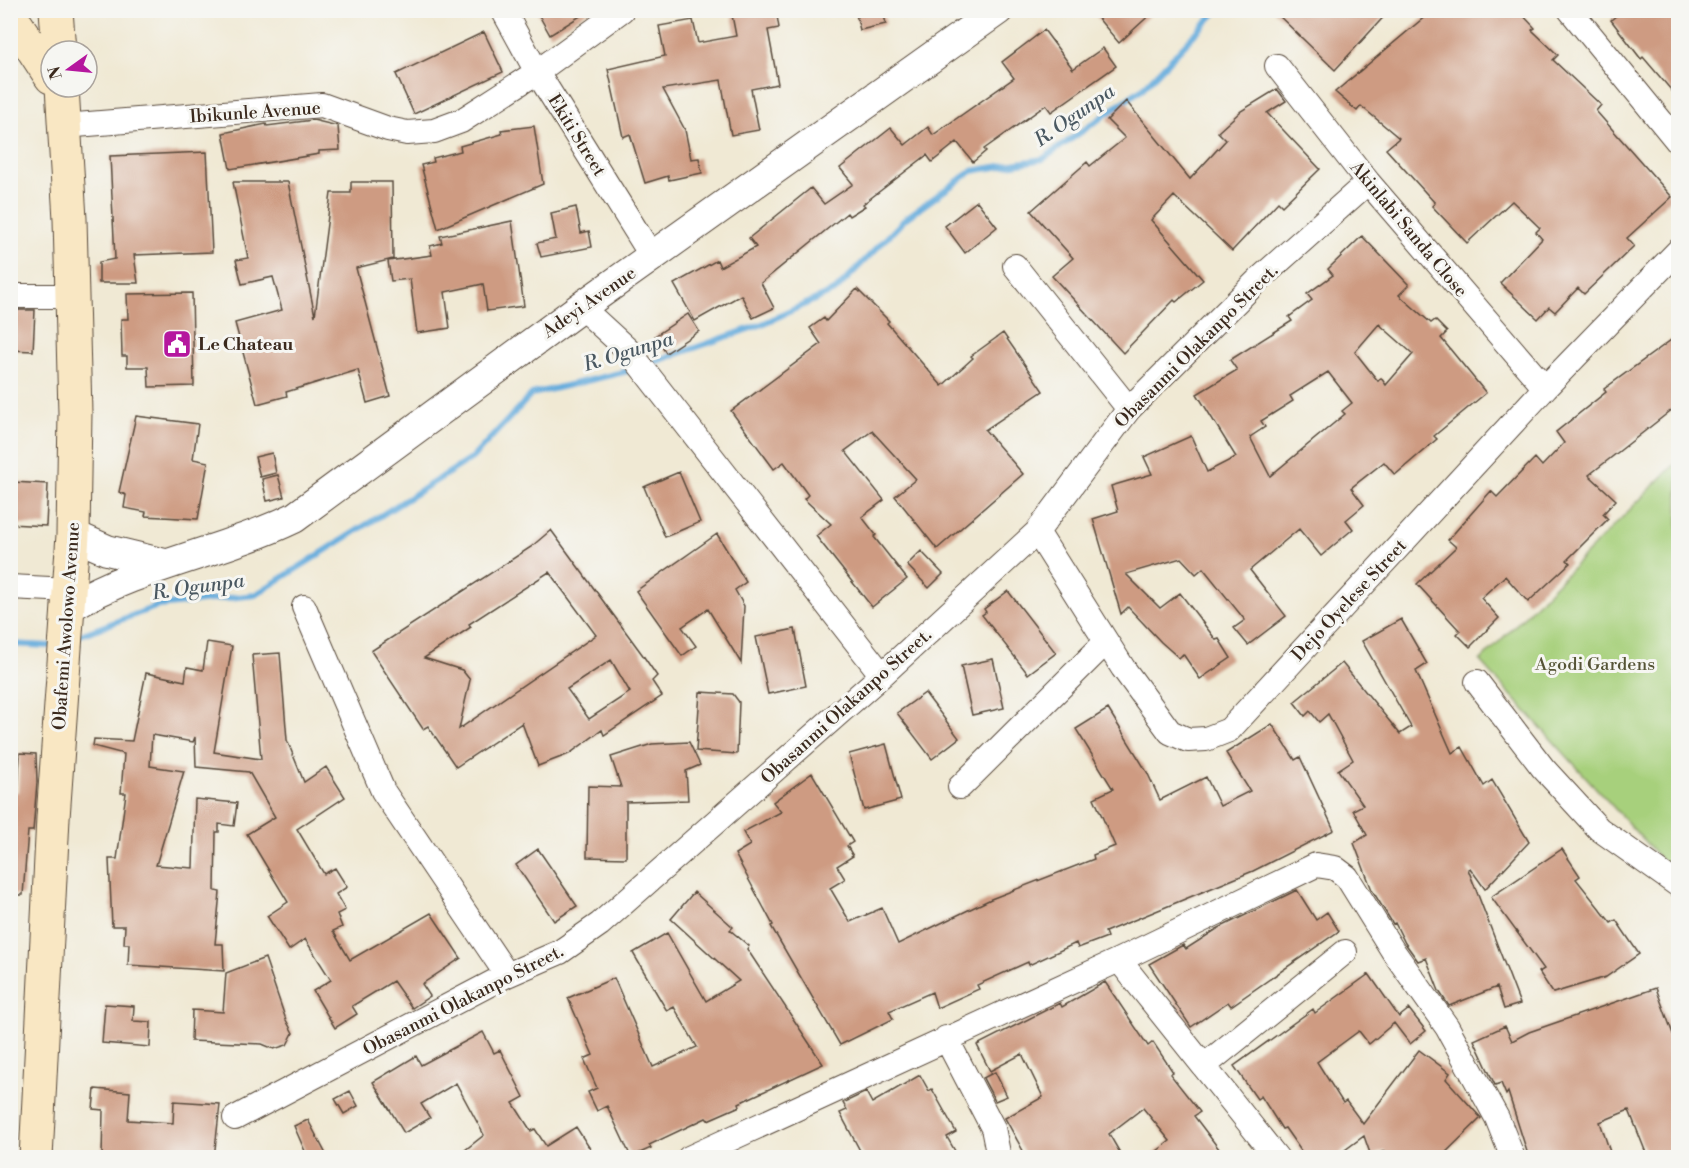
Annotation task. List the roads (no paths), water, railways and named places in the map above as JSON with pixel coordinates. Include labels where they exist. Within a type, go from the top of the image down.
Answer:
[{"type":"main road","points":[[56,10],[58,39]]},
{"type":"main road","name":"Obafemi Awolowo Avenue","points":[[10,22],[17,26],[39,58]]},
{"type":"main road","name":"Obafemi Awolowo Avenue","points":[[36,1158],[53,818],[73,535],[75,413],[72,296],[64,126],[60,99]]},
{"type":"street","name":"Ekiti Street","points":[[503,10],[537,72],[653,258]]},
{"type":"street","name":"Ibikunle Avenue","points":[[64,126],[322,105],[407,134],[434,131],[461,121],[537,72],[622,10]]},
{"type":"street","name":"Adeyi Avenue","points":[[70,599],[165,564],[253,537],[294,518],[580,307],[653,258],[998,10]]},
{"type":"street","points":[[1570,10],[1678,142]]},
{"type":"street","name":"Akinlabi Sanda Close","points":[[1276,66],[1368,182],[1545,388]]},
{"type":"street","name":"Obasanmi Olakanpo Street.","points":[[235,1118],[507,975],[560,952],[600,924],[882,675],[1037,532],[1129,409],[1257,281],[1368,182]]},
{"type":"street","name":"Dejo Oyelese Street","points":[[1037,532],[1106,642],[1170,732],[1188,740],[1206,739],[1228,730],[1545,388],[1678,251]]},
{"type":"street","points":[[1015,266],[1129,409]]},
{"type":"street","points":[[10,296],[72,296]]},
{"type":"street","points":[[580,307],[629,351],[882,675]]},
{"type":"street","points":[[73,535],[107,550],[165,564]]},
{"type":"street","points":[[10,587],[70,599]]},
{"type":"street","points":[[304,608],[383,791],[507,975]]},
{"type":"street","points":[[960,787],[1106,642]]},
{"type":"street","points":[[1478,682],[1543,768],[1599,829],[1678,885]]},
{"type":"street","points":[[689,1158],[1119,960],[1316,865],[1335,868],[1347,877],[1393,951],[1447,1027],[1497,1118],[1513,1158]]},
{"type":"street","points":[[1204,1066],[1345,952]]},
{"type":"street","points":[[1119,960],[1277,1158]]},
{"type":"street","points":[[946,1038],[993,1128],[999,1158]]},
{"type":"waterway","name":"R. Ogunpa","points":[[646,365],[760,325],[836,290],[906,218],[972,171],[1043,159],[1143,88],[1218,10]]},
{"type":"waterway","name":"R. Ogunpa","points":[[75,637],[158,606],[255,595],[472,458],[532,394],[636,369]]},
{"type":"waterway","name":"R. Ogunpa","points":[[10,644],[49,646],[54,644]]},
{"type":"place","name":"Le Chateau","points":[[177,344]]},
{"type":"park label","name":"Agodi Gardens","points":[[1595,664]]}]
